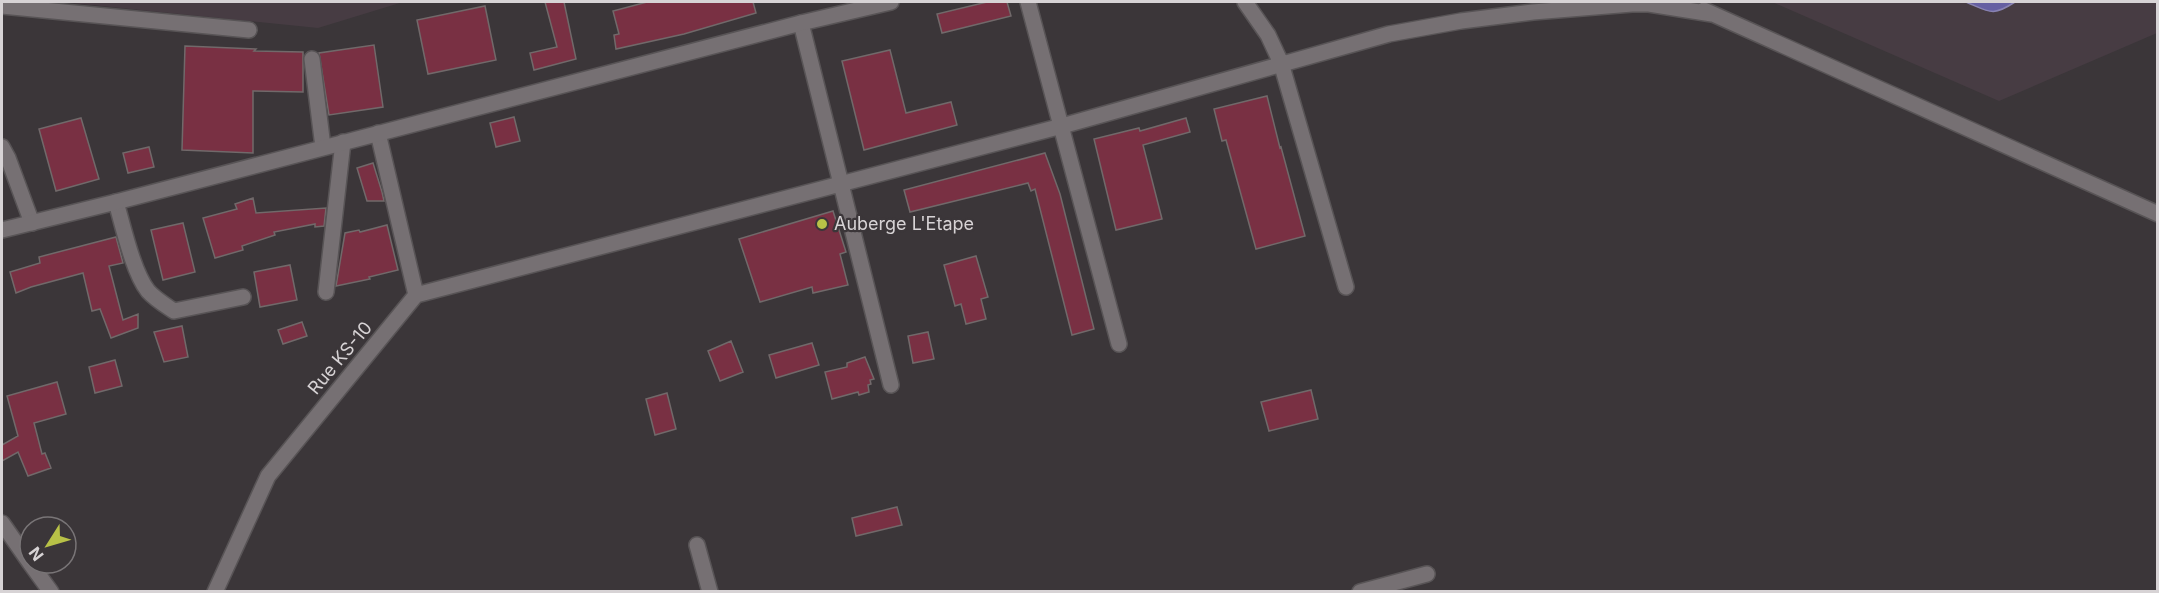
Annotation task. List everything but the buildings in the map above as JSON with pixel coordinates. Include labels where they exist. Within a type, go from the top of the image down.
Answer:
[{"type":"street","points":[[2,230],[801,22],[891,2]]},
{"type":"street","points":[[1028,2],[1119,344]]},
{"type":"street","points":[[1245,2],[1268,35],[1281,63],[1346,287]]},
{"type":"street","points":[[1685,2],[2157,214]]},
{"type":"street","points":[[378,133],[416,295],[1062,126],[1389,34],[1461,21],[1533,12],[1641,4],[1712,14]]},
{"type":"street","points":[[2,6],[249,30]]},
{"type":"street","points":[[801,22],[891,385]]},
{"type":"street","points":[[312,58],[323,147]]},
{"type":"street","points":[[326,292],[343,142]]},
{"type":"street","points":[[2,147],[32,223]]},
{"type":"street","points":[[116,202],[141,278],[148,290],[166,306],[174,311],[243,297]]},
{"type":"street","name":"Rue KS-10","points":[[215,591],[268,476],[416,295]]},
{"type":"street","points":[[2,523],[18,546]]},
{"type":"street","points":[[697,545],[710,591]]},
{"type":"street","points":[[1360,591],[1427,574]]},
{"type":"street","points":[[39,575],[51,591]]},
{"type":"shaded area","points":[[61,2],[403,2],[318,28]]},
{"type":"shaded area","points":[[1772,2],[2157,2],[2157,33],[1999,101]]},
{"type":"shaded area","points":[[1966,2],[2015,2],[2001,10],[1991,11]]},
{"type":"place","name":"Auberge L'Etape","points":[[822,224]]}]
